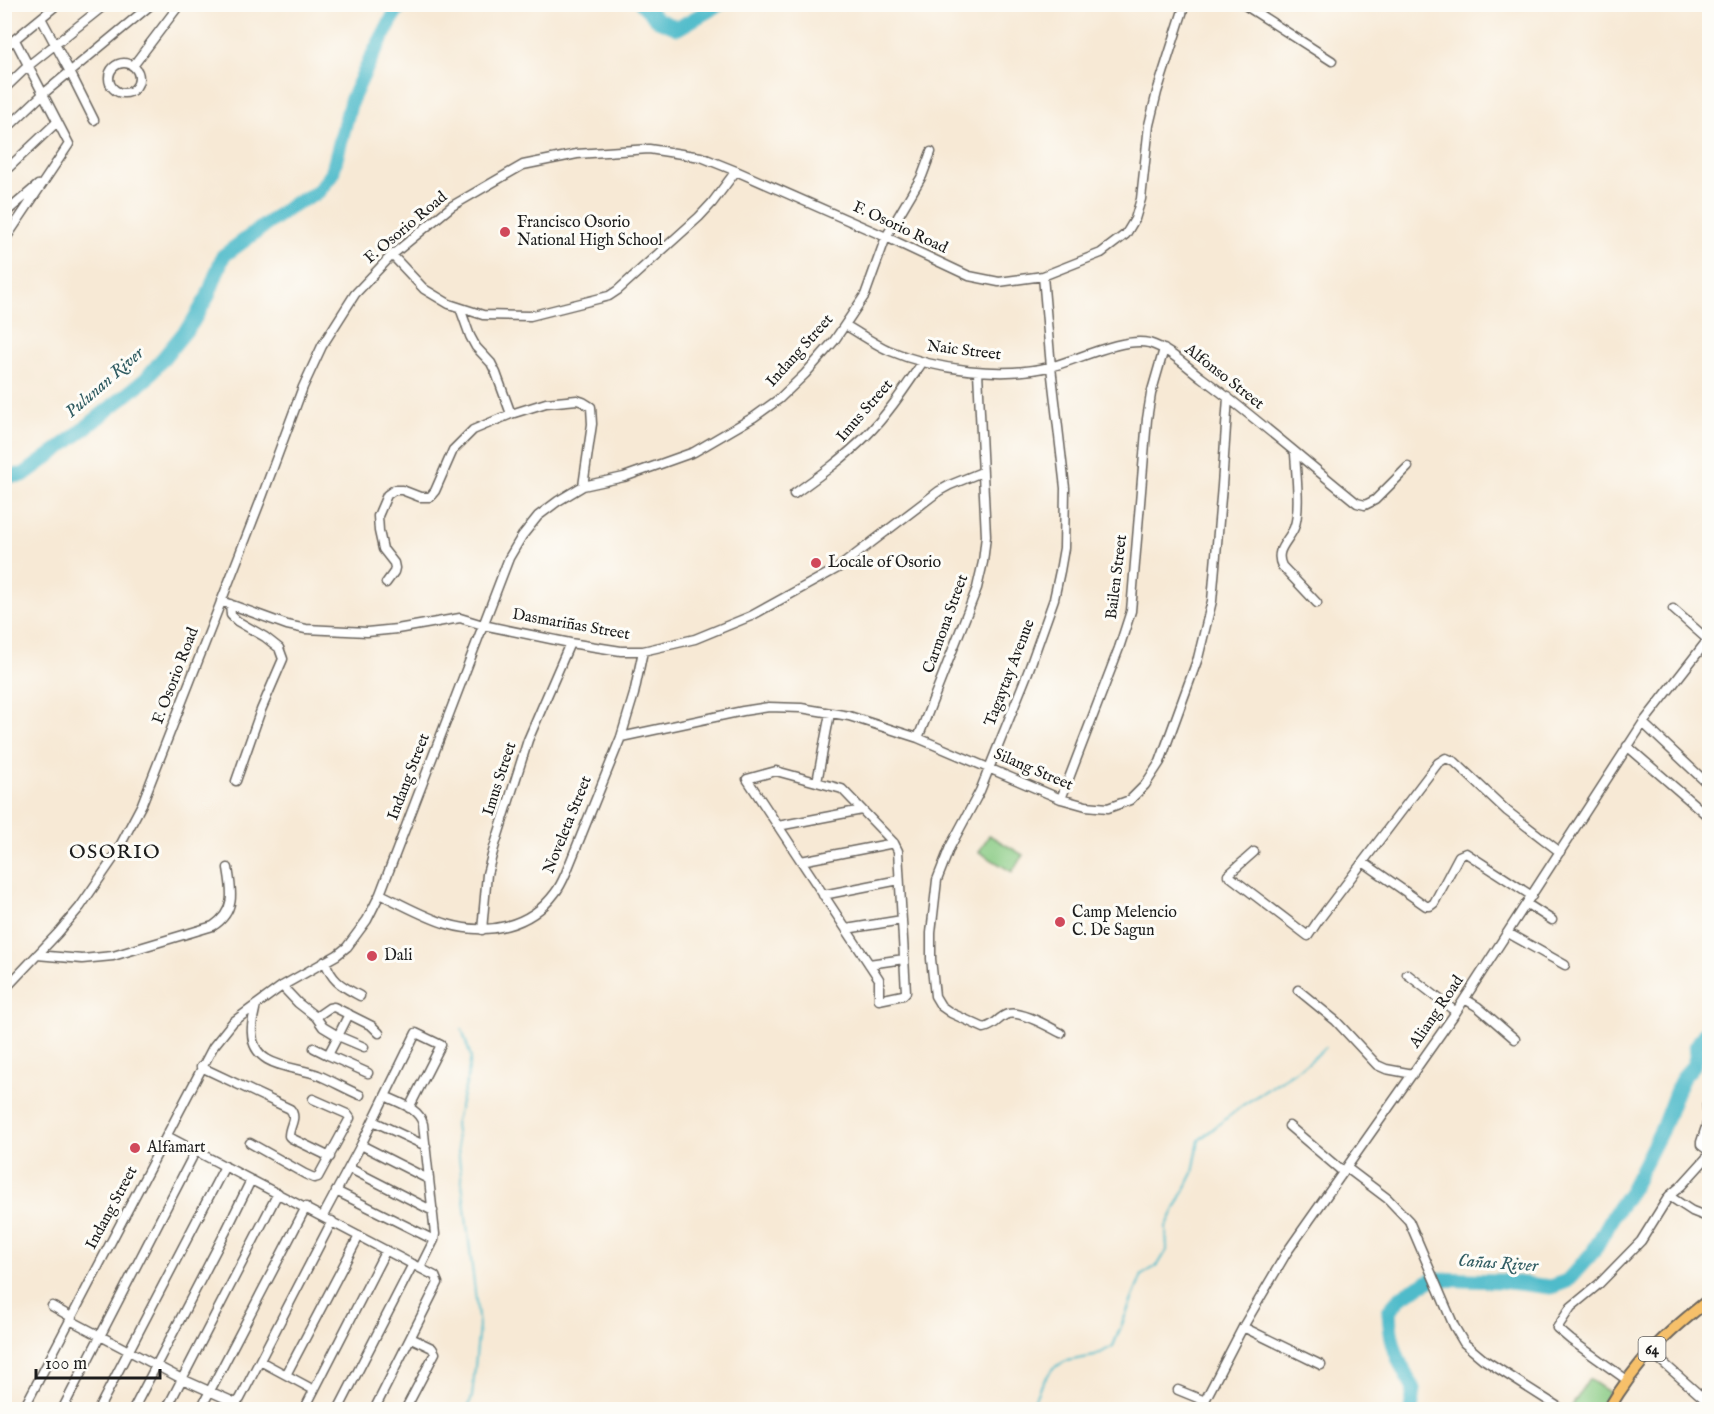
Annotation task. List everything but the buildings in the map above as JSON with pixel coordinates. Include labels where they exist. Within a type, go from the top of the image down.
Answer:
[{"type":"main road","name":"64","points":[[1608,1410],[1627,1380],[1650,1351],[1710,1299]]},
{"type":"street","points":[[4,48],[58,4]]},
{"type":"street","points":[[4,88],[106,4]]},
{"type":"street","points":[[4,131],[43,94],[152,4]]},
{"type":"street","points":[[134,66],[180,4]]},
{"type":"street","name":"F. Osorio Road","points":[[4,990],[80,907],[113,859],[142,804],[226,602],[295,406],[322,346],[355,294],[392,255],[452,207],[523,165],[577,154],[649,149],[701,157],[886,237],[969,276],[999,282],[1043,276],[1101,253],[1126,234],[1135,219],[1141,199],[1149,125],[1185,4]]},
{"type":"street","points":[[1243,4],[1332,61]]},
{"type":"street","points":[[41,18],[94,120]]},
{"type":"street","points":[[4,241],[69,144],[15,40]]},
{"type":"street","points":[[4,172],[57,122]]},
{"type":"street","name":"Indang Street","points":[[22,1410],[213,1047],[233,1022],[282,986],[347,947],[367,920],[380,894],[509,558],[522,536],[538,516],[583,486],[624,477],[694,452],[754,417],[779,399],[834,341],[865,295],[886,237],[922,176],[931,152]]},
{"type":"street","points":[[392,255],[424,289],[449,304],[483,315],[530,316],[609,296],[618,290],[699,217],[736,171]]},
{"type":"street","points":[[4,214],[47,178]]},
{"type":"street","name":"Tagaytay Avenue","points":[[1043,276],[1065,488],[1064,548],[1054,599],[1028,672],[989,768],[950,847],[937,880],[931,933],[931,959],[935,996],[941,1006],[951,1013],[984,1028],[997,1023],[1011,1012],[1024,1015],[1061,1033]]},
{"type":"street","points":[[460,308],[470,336],[496,373],[511,414]]},
{"type":"street","name":"Naic Street","points":[[845,325],[887,349],[922,363],[978,372],[1022,372],[1051,367]]},
{"type":"street","name":"Alfonso Street","points":[[1051,367],[1124,343],[1149,344],[1164,349],[1228,397],[1357,503],[1365,505],[1375,500],[1408,467]]},
{"type":"street","name":"Bailen Street","points":[[1061,799],[1119,648],[1131,610],[1146,419],[1164,349]]},
{"type":"street","name":"Imus Street","points":[[794,494],[844,457],[868,435],[898,399],[922,363]]},
{"type":"street","name":"Carmona Street","points":[[918,738],[977,588],[983,562],[986,536],[978,372]]},
{"type":"street","name":"Silang Street","points":[[621,737],[742,711],[768,707],[801,708],[849,716],[918,738],[1061,799],[1086,806],[1108,808],[1130,800],[1145,785],[1160,762],[1198,658],[1212,601],[1228,397]]},
{"type":"street","points":[[386,583],[395,568],[384,549],[379,531],[378,516],[387,495],[394,490],[402,490],[420,497],[430,497],[435,491],[453,450],[473,430],[511,414],[546,403],[577,400],[584,402],[591,407],[592,424],[583,486]]},
{"type":"street","points":[[1295,453],[1297,514],[1294,528],[1279,551],[1278,559],[1317,603]]},
{"type":"street","name":"Dasmariñas Street","points":[[226,602],[287,625],[306,629],[367,632],[456,618],[570,643],[621,651],[643,651],[695,639],[751,616],[838,568],[939,491],[982,472]]},
{"type":"street","points":[[226,602],[231,615],[237,621],[279,648],[283,659],[261,710],[236,781]]},
{"type":"street","points":[[1673,609],[1709,639]]},
{"type":"street","name":"Aliang Road","points":[[1203,1405],[1243,1327],[1287,1252],[1465,999],[1627,746],[1709,639]]},
{"type":"street","name":"Imus Street","points":[[482,930],[487,874],[494,848],[528,740],[570,643]]},
{"type":"street","name":"Noveleta Street","points":[[380,894],[446,924],[482,930],[510,925],[532,916],[546,905],[557,891],[566,873],[621,737],[643,651]]},
{"type":"street","points":[[817,782],[830,713]]},
{"type":"street","points":[[1643,723],[1710,786]]},
{"type":"street","points":[[1627,746],[1710,818]]},
{"type":"street","points":[[1254,852],[1228,875],[1308,936],[1438,763],[1446,758],[1455,762],[1507,811],[1560,852]]},
{"type":"street","points":[[776,771],[817,782],[842,789],[894,843],[898,851],[906,992],[903,995],[879,1000],[879,979],[747,779],[776,771]]},
{"type":"street","points":[[778,826],[862,810]]},
{"type":"street","points":[[801,861],[894,843]]},
{"type":"street","points":[[1363,862],[1426,906],[1430,906],[1434,903],[1459,856],[1466,853],[1552,920]]},
{"type":"street","points":[[37,955],[81,959],[113,956],[213,926],[222,920],[230,908],[232,894],[228,868]]},
{"type":"street","points":[[823,895],[899,880]]},
{"type":"street","points":[[846,929],[902,920]]},
{"type":"street","points":[[1508,933],[1565,965]]},
{"type":"street","points":[[869,964],[904,959]]},
{"type":"street","points":[[325,961],[328,972],[337,982],[360,996]]},
{"type":"street","points":[[1407,975],[1456,1012]]},
{"type":"street","points":[[282,986],[316,1017],[322,1027],[364,1047]]},
{"type":"street","points":[[1298,990],[1336,1021],[1377,1065],[1413,1074]]},
{"type":"street","points":[[1465,999],[1478,1007],[1515,1039]]},
{"type":"street","points":[[256,1005],[252,1035],[258,1052],[263,1057],[270,1062],[318,1075],[360,1095]]},
{"type":"street","points":[[316,1017],[334,1007],[372,1026],[380,1033]]},
{"type":"street","points":[[328,1055],[349,1014]]},
{"type":"street","points":[[323,1216],[416,1033],[441,1045],[410,1108]]},
{"type":"street","points":[[314,1048],[368,1073]]},
{"type":"street","points":[[201,1067],[290,1109],[295,1117],[289,1130],[289,1136],[330,1156]]},
{"type":"street","points":[[338,1410],[416,1266],[434,1240],[433,1211],[422,1118],[410,1108],[385,1096]]},
{"type":"street","points":[[1627,1380],[1557,1328],[1571,1307],[1599,1284],[1641,1241],[1669,1196],[1710,1153],[1701,1145],[1701,1142],[1708,1121],[1707,1105],[1710,1097]]},
{"type":"street","points":[[250,1143],[314,1178],[318,1177],[350,1118],[349,1115],[313,1099]]},
{"type":"street","points":[[373,1121],[426,1146]]},
{"type":"street","points":[[1289,1126],[1345,1170],[1388,1199],[1407,1218],[1462,1341],[1476,1354],[1563,1410]]},
{"type":"street","points":[[166,1136],[435,1276],[438,1283],[374,1410]]},
{"type":"street","points":[[361,1145],[428,1179]]},
{"type":"street","points":[[62,1410],[196,1150]]},
{"type":"street","points":[[98,1410],[225,1166]]},
{"type":"street","points":[[349,1168],[433,1211]]},
{"type":"street","points":[[132,1410],[251,1180]]},
{"type":"street","points":[[336,1191],[434,1240]]},
{"type":"street","points":[[166,1410],[278,1193]]},
{"type":"street","points":[[1669,1196],[1692,1211],[1710,1218]]},
{"type":"street","points":[[200,1410],[306,1207]]},
{"type":"street","points":[[52,1306],[100,1337],[234,1404],[238,1402],[260,1361],[332,1221]]},
{"type":"street","points":[[286,1375],[359,1236]]},
{"type":"street","points":[[304,1410],[386,1250]]},
{"type":"street","points":[[1243,1327],[1321,1365]]},
{"type":"street","points":[[405,1410],[435,1353],[432,1348],[411,1338]]},
{"type":"street","points":[[1650,1351],[1710,1404]]},
{"type":"street","points":[[260,1361],[314,1390]]},
{"type":"street","points":[[1178,1390],[1203,1405]]},
{"type":"green space","points":[[989,835],[1023,855],[1012,872],[979,852]]},
{"type":"green space","points":[[1589,1379],[1609,1392],[1598,1409],[1570,1409]]},
{"type":"waterway","name":"Pulunan River","points":[[4,476],[23,475],[146,379],[192,323],[208,296],[223,256],[294,204],[317,193],[332,174],[351,101],[400,4]]},
{"type":"waterway","name":"Pulunan River","points":[[642,4],[658,20],[678,28],[720,4]]},
{"type":"waterway","name":"Cañas River","points":[[1411,1410],[1414,1389],[1396,1352],[1389,1311],[1403,1295],[1433,1279],[1501,1281],[1551,1287],[1567,1281],[1593,1252],[1631,1190],[1662,1129],[1683,1077],[1693,1066],[1696,1047],[1710,1025]]},
{"type":"waterway","points":[[462,1029],[471,1057],[455,1124],[479,1326],[472,1397],[467,1410]]},
{"type":"waterway","points":[[1030,1410],[1040,1387],[1053,1368],[1066,1361],[1095,1356],[1113,1346],[1142,1275],[1158,1265],[1167,1250],[1166,1227],[1193,1173],[1199,1140],[1243,1105],[1308,1063],[1326,1047]]},
{"type":"place","name":"Francisco Osorio National High School","points":[[505,232]]},
{"type":"place","name":"Locale of Osorio","points":[[816,563]]},
{"type":"place","name":"Camp Melencio C. De Sagun","points":[[1060,922]]},
{"type":"place","name":"Dali","points":[[372,956]]},
{"type":"place","name":"Alfamart","points":[[135,1148]]},
{"type":"district","name":"OSORIO","points":[[115,852]]}]
